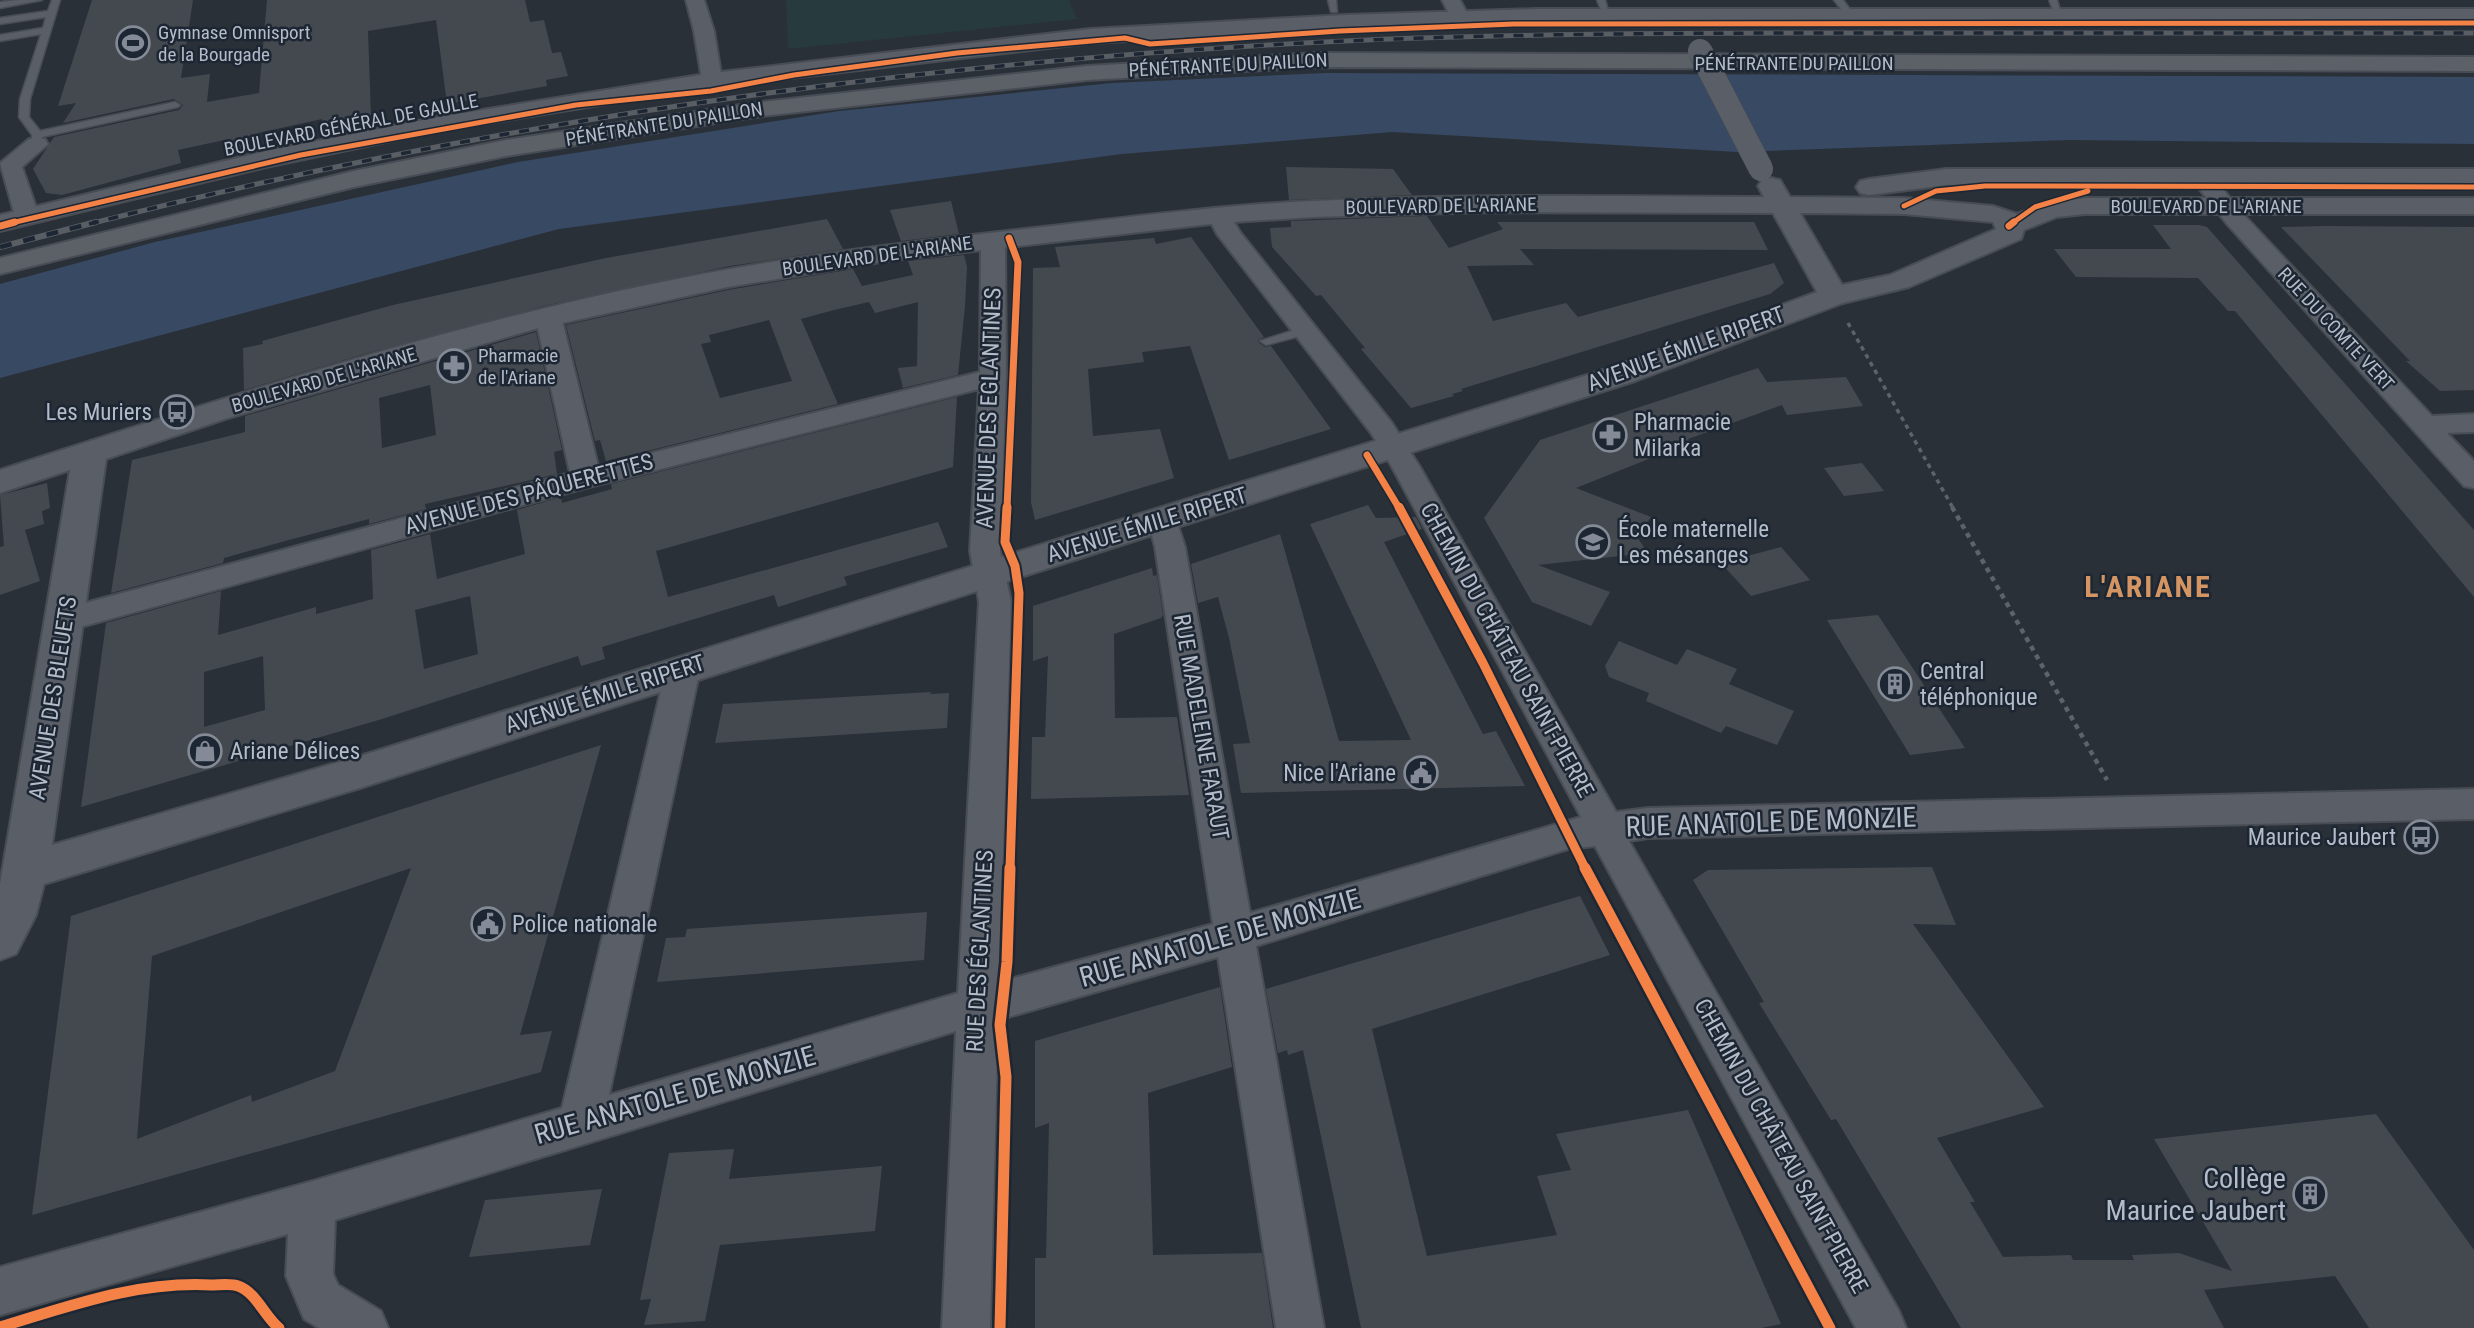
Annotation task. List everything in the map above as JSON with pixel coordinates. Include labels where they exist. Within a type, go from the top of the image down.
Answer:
[{"type":"main road","name":"PÉNÉTRANTE DU PAILLON","points":[[0,256],[350,170],[505,139],[752,100],[1084,65],[1300,53],[1409,51],[1916,56],[2474,55]]},
{"type":"main road","name":"PÉNÉTRANTE DU PAILLON","points":[[0,266],[354,178],[506,148],[754,110],[1087,73],[1317,60],[2474,64]]},
{"type":"street","points":[[695,0],[704,31],[712,80]]},
{"type":"street","name":"BOULEVARD GÉNÉRAL DE GAULLE","points":[[0,223],[339,143],[590,98],[712,80],[1090,36],[1405,19],[1453,12],[1604,8],[1683,16],[1845,8],[2056,8],[2474,16]]},
{"type":"street","points":[[1683,16],[1761,169],[1841,310]]},
{"type":"street","points":[[27,216],[5,166],[37,139]]},
{"type":"street","name":"BOULEVARD DE L'ARIANE","points":[[1781,204],[1812,196],[1946,177],[2474,177]]},
{"type":"street","name":"RUE DU COMTE VERT","points":[[2201,177],[2474,479]]},
{"type":"street","name":"BOULEVARD DE L'ARIANE","points":[[0,482],[217,411],[548,316],[728,278],[886,253],[993,240],[1219,215],[1313,209],[1488,204],[1781,204],[1973,210],[2006,217],[2009,226],[2052,210],[2085,206],[2474,206]]},
{"type":"street","name":"CHEMIN DU CHÂTEAU SAINT-PIERRE","points":[[1219,215],[1229,234],[1307,330],[1393,447],[1465,571],[1622,864],[1882,1328]]},
{"type":"street","name":"AVENUE ÉMILE RIPERT","points":[[13,875],[360,772],[1624,374],[1841,310],[1899,281],[2011,233],[2009,226]]},
{"type":"street","name":"AVENUE DES EGLANTINES","points":[[989,575],[985,551],[993,377],[993,240]]},
{"type":"street","points":[[548,316],[586,478]]},
{"type":"street","name":"AVENUE DES PÂQUERETTES","points":[[66,619],[586,478],[993,377]]},
{"type":"street","points":[[2424,425],[2474,423]]},
{"type":"street","name":"AVENUE DES BLEUETS","points":[[0,940],[13,915],[13,875],[66,619],[90,452]]},
{"type":"street","name":"RUE MADELEINE FARAUT","points":[[1163,520],[1170,547],[1236,934],[1240,976],[1300,1328]]},
{"type":"street","name":"RUE DES ÉGLANTINES","points":[[966,1328],[974,1059],[995,602],[989,575]]},
{"type":"street","points":[[581,1122],[683,670]]},
{"type":"street","name":"RUE ANATOLE DE MONZIE","points":[[0,1291],[313,1204],[581,1122],[1236,934],[1568,834],[1648,823],[2474,804]]},
{"type":"street","points":[[313,1204],[309,1276],[321,1302],[364,1328]]},
{"type":"lane","points":[[0,5],[38,0]]},
{"type":"lane","points":[[56,0],[25,99],[24,117],[37,139],[175,106]]},
{"type":"lane","points":[[1332,0],[1334,10]]},
{"type":"lane","points":[[0,21],[52,13]]},
{"type":"lane","points":[[0,38],[46,30]]},
{"type":"lane","points":[[1266,341],[1307,330]]},
{"type":"path","points":[[1841,310],[2108,783]]},
{"type":"green space","points":[[786,0],[1069,0],[1077,19],[788,49]]},
{"type":"water","points":[[1326,73],[2474,77],[2474,144],[2068,140],[1737,152],[1392,132],[1122,154],[559,229],[0,378],[0,284],[155,242],[518,162],[839,111],[1112,83]]},
{"type":"building","points":[[92,0],[193,0],[181,78],[210,74],[207,102],[259,93],[267,0],[525,0],[530,22],[544,20],[552,53],[561,52],[568,76],[546,80],[547,86],[447,104],[436,20],[368,31],[371,117],[322,127],[322,119],[258,133],[260,144],[231,151],[229,139],[178,150],[181,163],[62,195],[46,193],[33,169],[54,137],[179,110],[183,105],[174,99],[63,123],[76,103],[58,106]]},
{"type":"building","points":[[1286,167],[1393,169],[1412,195],[1289,200]]},
{"type":"building","points":[[951,201],[959,234],[901,241],[890,210]]},
{"type":"building","points":[[1427,216],[1449,248],[1503,229],[1497,222],[1754,222],[1768,250],[1520,249],[1534,265],[1467,266],[1493,321],[1566,303],[1578,317],[1774,263],[1784,283],[1770,294],[1461,389],[1463,391],[1452,394],[1454,396],[1411,408],[1361,349],[1365,348],[1321,295],[1316,296],[1272,247],[1270,228],[1291,227],[1291,221]]},
{"type":"building","points":[[827,219],[843,249],[730,266],[544,306],[361,355],[244,390],[243,348],[263,344],[262,341],[393,305],[606,258]]},
{"type":"building","points":[[2153,225],[2207,227],[2474,530],[2474,597],[2235,311],[2228,311],[2198,278],[2076,277],[2054,249],[2171,249]]},
{"type":"building","points":[[2281,227],[2474,227],[2474,390],[2440,391],[2406,361],[2410,361]]},
{"type":"building","points":[[1191,237],[1264,337],[1258,340],[1259,343],[1265,347],[1271,346],[1331,429],[1229,460],[1190,346],[1142,352],[1144,362],[1088,369],[1093,436],[1160,429],[1174,478],[1035,520],[1031,502],[1033,268],[1060,267],[1055,247],[1154,238],[1156,244]]},
{"type":"building","points":[[964,255],[967,267],[958,375],[903,388],[898,368],[917,366],[918,302],[875,313],[869,302],[834,310],[801,319],[838,404],[606,461],[600,440],[595,441],[566,325],[728,290],[853,269],[862,286],[913,275],[908,261]],"holes":[[[769,320],[792,381],[720,398],[701,344],[711,342],[709,335]]]},
{"type":"building","points":[[536,332],[562,450],[554,452],[557,474],[425,504],[426,509],[369,524],[369,519],[285,541],[224,558],[223,563],[111,593],[132,460],[245,432],[245,416]],"holes":[[[430,385],[436,435],[382,448],[379,398]]]},
{"type":"building","points":[[1758,368],[1767,382],[1846,377],[1863,406],[1787,415],[1782,405],[1688,439],[1691,442],[1576,488],[1651,517],[1637,537],[1648,553],[1538,565],[1610,592],[1591,626],[1532,602],[1484,518],[1540,440]]},
{"type":"building","points":[[957,397],[953,467],[656,551],[668,597],[938,522],[948,547],[844,577],[847,585],[778,607],[774,595],[602,647],[605,659],[581,666],[578,656],[382,719],[81,807],[106,623],[221,591],[218,635],[316,607],[316,614],[373,599],[371,550],[430,534],[437,579],[525,554],[517,510],[561,497],[562,503],[612,489],[611,484]],"holes":[[[470,596],[478,654],[424,669],[415,610]],[[263,656],[265,710],[204,727],[204,672]]]},
{"type":"building","points":[[1862,463],[1884,491],[1844,496],[1824,468]]},
{"type":"building","points":[[47,483],[50,508],[42,511],[44,524],[25,530],[40,581],[0,595],[0,547],[4,546],[0,495]]},
{"type":"building","points":[[1368,505],[1376,518],[1416,517],[1422,529],[1384,542],[1483,734],[1496,731],[1525,786],[1241,793],[1233,744],[1250,743],[1229,638],[1218,597],[1198,603],[1191,564],[1280,534],[1339,741],[1411,740],[1310,524]]},
{"type":"building","points":[[1781,547],[1810,580],[1751,596],[1721,563]]},
{"type":"building","points":[[1152,568],[1153,576],[1157,575],[1163,615],[1114,634],[1115,718],[1177,717],[1189,795],[1031,799],[1032,737],[1045,737],[1048,656],[1033,661],[1033,606]]},
{"type":"building","name":"Central téléphonique","points":[[1878,615],[1965,748],[1910,755],[1827,620]]},
{"type":"building","points":[[1619,641],[1677,665],[1687,649],[1737,669],[1729,684],[1794,711],[1777,745],[1726,726],[1721,733],[1646,701],[1649,693],[1609,677],[1605,666]]},
{"type":"building","points":[[931,692],[930,694],[949,693],[947,728],[715,743],[723,704]]},
{"type":"building","points":[[601,745],[520,1035],[552,1031],[541,1072],[32,1215],[71,916]],"holes":[[[411,868],[335,1071],[252,1102],[251,1095],[137,1139],[152,956]]]},
{"type":"building","points":[[1932,867],[1956,925],[1913,924],[2044,1107],[1937,1138],[1975,1202],[1970,1202],[2003,1257],[2071,1255],[2073,1260],[2134,1260],[2132,1255],[2179,1253],[2232,1271],[2154,1139],[2376,1114],[2474,1250],[2474,1328],[2369,1328],[2335,1276],[2204,1290],[2224,1328],[1961,1328],[1836,1119],[1831,1120],[1759,1003],[1764,1002],[1693,880],[1708,870]]},
{"type":"building","points":[[1580,896],[1610,955],[1372,1029],[1427,1256],[1557,1235],[1537,1176],[1571,1170],[1556,1134],[1688,1110],[1781,1324],[1761,1328],[1361,1328],[1303,1050],[1288,1055],[1287,1050],[1278,1053],[1266,989]]},
{"type":"building","points":[[927,912],[924,960],[657,982],[666,938],[685,937],[687,929]]},
{"type":"building","points":[[1220,987],[1232,1067],[1148,1093],[1153,1255],[1262,1253],[1273,1328],[1035,1328],[1035,1258],[1046,1258],[1049,1123],[1035,1128],[1035,1041]]},
{"type":"building","points":[[734,1149],[729,1179],[882,1166],[875,1231],[720,1245],[705,1321],[644,1325],[651,1299],[640,1300],[669,1153]]},
{"type":"building","points":[[602,1189],[590,1245],[469,1257],[485,1200]]},
{"type":"railway","points":[[89,224],[238,188],[540,128],[845,83],[1151,53],[1304,43],[1594,34],[2474,33]]},
{"type":"railway","points":[[0,247],[96,222]]},
{"type":"cycle path","points":[[0,226],[301,155],[576,105],[711,91],[794,75],[957,53],[1125,38],[1150,44],[1340,31],[1514,24],[2474,23]]},
{"type":"cycle path","points":[[1904,206],[1936,191],[1985,186],[2474,187]]},
{"type":"cycle path","points":[[2009,226],[2035,207],[2088,191]]},
{"type":"cycle path","points":[[1000,1328],[1006,1077],[1000,1025],[1007,962],[1019,593],[1015,566],[1005,542],[1018,262],[1009,238]]},
{"type":"cycle path","points":[[1367,455],[1388,487],[1483,663],[1552,805],[1830,1328]]},
{"type":"cycle path","points":[[0,1327],[124,1290],[179,1283],[239,1286],[258,1302],[268,1319],[279,1328]]},
{"type":"place","name":"Gymnase Omnisport de la Bourgade","points":[[133,43]]},
{"type":"place","name":"Pharmacie de l'Ariane","points":[[454,366]]},
{"type":"place","name":"Les Muriers","points":[[177,412]]},
{"type":"place","name":"Pharmacie Milarka","points":[[1610,435]]},
{"type":"place","name":"École maternelle Les mésanges","points":[[1593,542]]},
{"type":"place","name":"Central téléphonique","points":[[1895,684]]},
{"type":"place","name":"Ariane Délices","points":[[205,751]]},
{"type":"place","name":"Nice l'Ariane","points":[[1421,773]]},
{"type":"place","name":"Maurice Jaubert","points":[[2421,837]]},
{"type":"place","name":"Police nationale","points":[[488,924]]},
{"type":"place","name":"Collège Maurice Jaubert","points":[[2310,1194]]},
{"type":"district","name":"L'ARIANE","points":[[2148,586]]}]
